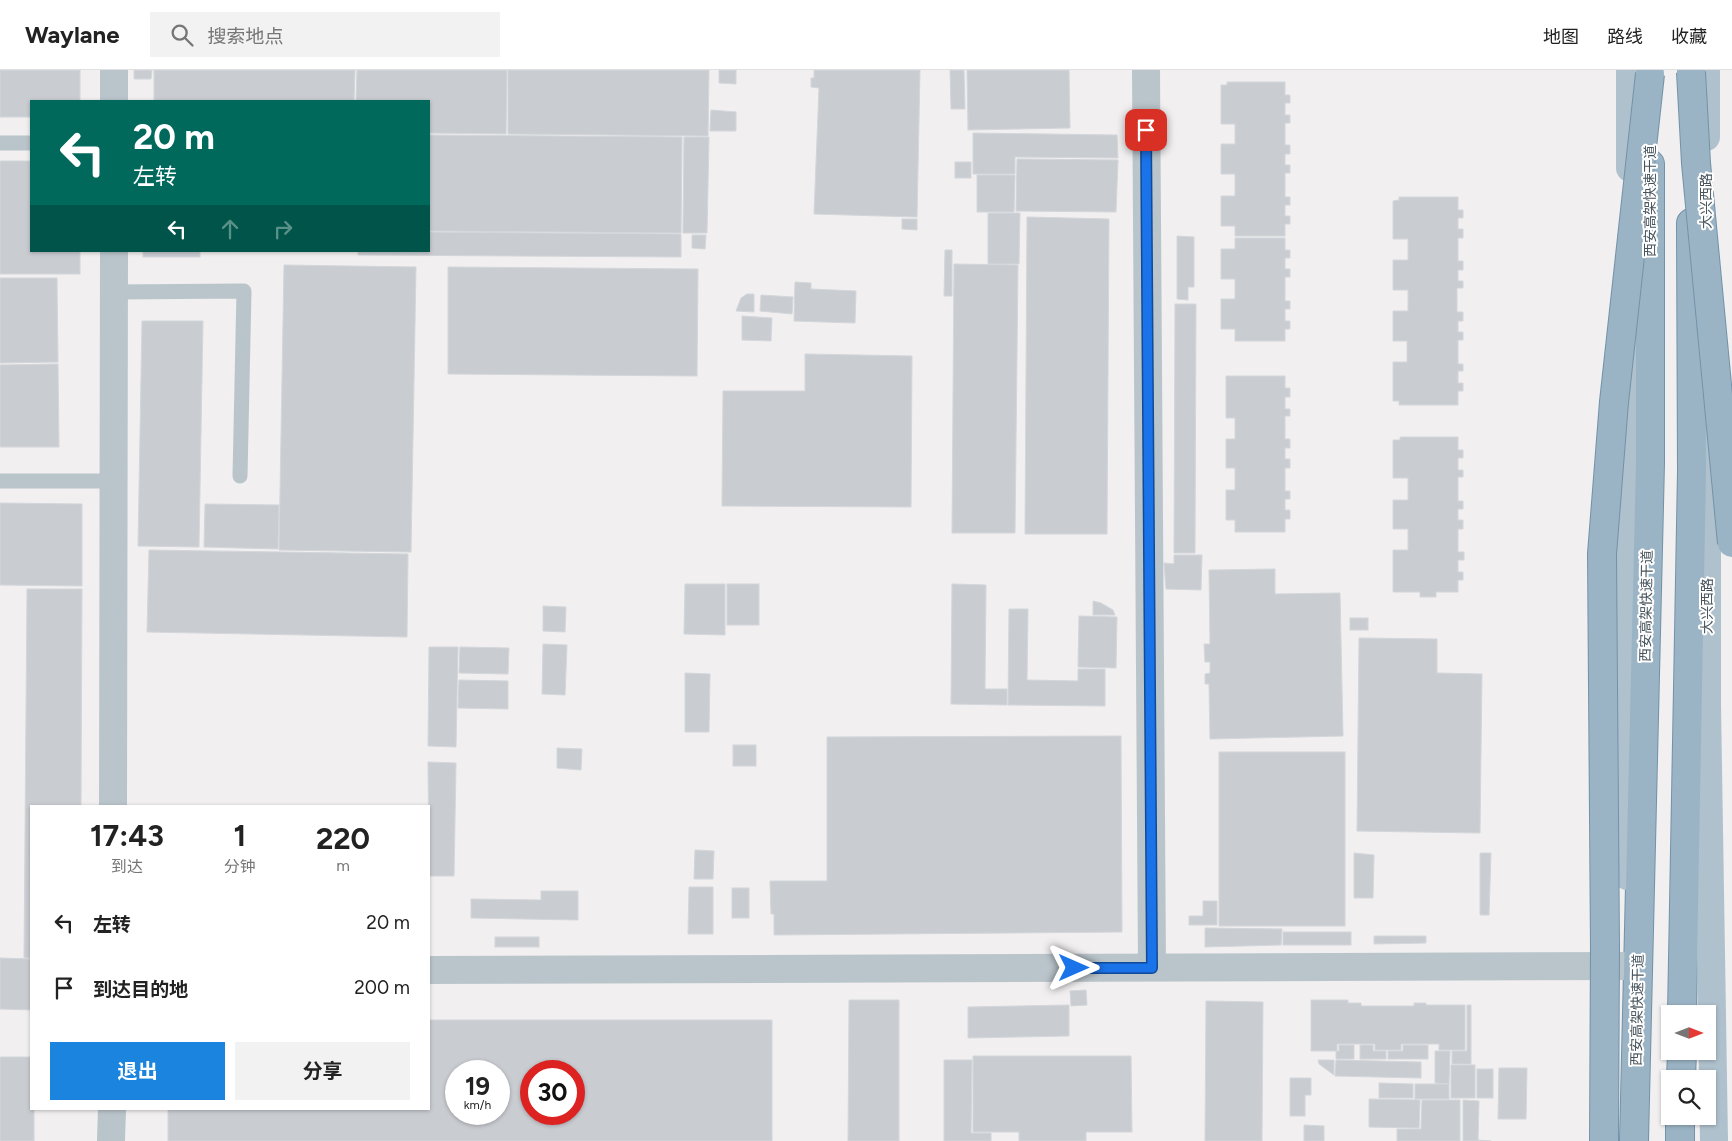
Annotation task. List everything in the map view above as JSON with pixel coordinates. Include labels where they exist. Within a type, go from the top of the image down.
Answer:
[{"type":"highway","points":[[1604,1141],[1605,927],[1602,554],[1643,71]]},
{"type":"highway","name":"西安高架快速干道","points":[[1634,1141],[1649,473],[1643,71]]},
{"type":"highway","points":[[1696,71],[1696,163],[1732,543]]},
{"type":"highway","points":[[1682,1005],[1692,472],[1696,71]]},
{"type":"highway","points":[[1680,1125],[1680,1141]]},
{"type":"main road","points":[[1626,1141],[1630,251],[1643,71]]},
{"type":"main road","name":"大兴西路","points":[[1696,71],[1714,1141]]},
{"type":"street","points":[[114,70],[114,100]]},
{"type":"street","points":[[1146,70],[1152,968]]},
{"type":"street","points":[[113,805],[114,252]]},
{"type":"street","points":[[430,970],[1627,966]]},
{"type":"street","points":[[111,1141],[112,1110]]},
{"type":"lane","points":[[0,143],[30,143]]},
{"type":"lane","points":[[114,292],[244,291],[240,476]]},
{"type":"lane","points":[[0,481],[114,481]]},
{"type":"building","points":[[0,70],[80,70],[80,100],[30,100],[30,117],[0,117]]},
{"type":"building","points":[[134,70],[152,70],[151,79],[134,79]]},
{"type":"building","points":[[154,70],[355,70],[354,100],[154,100]]},
{"type":"building","points":[[357,70],[507,70],[506,134],[430,133],[430,100],[356,100]]},
{"type":"building","points":[[508,70],[709,70],[708,136],[508,134]]},
{"type":"building","points":[[719,70],[736,70],[736,84],[719,83]]},
{"type":"building","points":[[814,70],[920,70],[917,217],[814,214],[819,88],[811,87],[811,78],[814,78]]},
{"type":"building","points":[[950,70],[964,70],[965,109],[951,109]]},
{"type":"building","points":[[967,70],[1069,70],[1070,128],[968,130]]},
{"type":"building","points":[[1227,82],[1285,82],[1285,95],[1290,95],[1290,103],[1285,103],[1285,115],[1290,115],[1290,123],[1285,123],[1285,145],[1290,145],[1290,154],[1285,154],[1285,165],[1290,165],[1290,173],[1285,173],[1285,197],[1290,197],[1290,205],[1285,205],[1285,216],[1290,216],[1290,224],[1285,224],[1285,236],[1235,236],[1235,226],[1221,226],[1221,196],[1235,196],[1235,174],[1221,174],[1221,144],[1235,144],[1235,124],[1221,124],[1221,85],[1227,85]]},
{"type":"building","points":[[711,110],[736,112],[736,131],[710,131]]},
{"type":"building","points":[[973,133],[1117,135],[1118,158],[1015,157],[1015,174],[973,174]]},
{"type":"building","points":[[430,135],[682,137],[681,233],[430,231]]},
{"type":"building","points":[[684,137],[709,137],[707,233],[683,233]]},
{"type":"building","points":[[1017,159],[1118,160],[1116,212],[1016,211]]},
{"type":"building","points":[[0,161],[30,161],[30,252],[80,252],[80,274],[0,274]]},
{"type":"building","points":[[955,162],[971,162],[971,178],[955,178]]},
{"type":"building","points":[[977,175],[1015,175],[1014,212],[977,212]]},
{"type":"building","points":[[1399,197],[1458,197],[1458,210],[1463,210],[1463,218],[1458,218],[1458,229],[1463,229],[1463,238],[1458,238],[1458,261],[1463,261],[1463,270],[1458,270],[1458,281],[1463,281],[1463,288],[1457,288],[1457,312],[1463,312],[1463,321],[1458,321],[1458,332],[1463,332],[1463,340],[1458,340],[1458,364],[1463,364],[1463,371],[1458,371],[1458,383],[1463,383],[1463,391],[1458,391],[1458,405],[1399,405],[1399,401],[1393,401],[1393,362],[1407,362],[1407,341],[1393,341],[1393,311],[1408,311],[1408,290],[1393,290],[1393,260],[1408,260],[1408,239],[1393,239],[1393,201],[1399,200]]},
{"type":"building","points":[[988,213],[1020,213],[1019,264],[988,264]]},
{"type":"building","points":[[1027,217],[1109,219],[1107,534],[1025,534]]},
{"type":"building","points":[[902,219],[917,219],[917,230],[902,229]]},
{"type":"building","points":[[430,232],[681,234],[681,257],[358,255],[358,252],[430,252]]},
{"type":"building","points":[[692,235],[706,235],[705,249],[692,248]]},
{"type":"building","points":[[1177,236],[1194,237],[1194,287],[1188,287],[1188,300],[1177,299]]},
{"type":"building","points":[[1235,238],[1285,238],[1285,250],[1290,250],[1290,258],[1285,258],[1285,269],[1290,269],[1290,277],[1285,277],[1285,301],[1290,301],[1290,309],[1285,309],[1285,321],[1290,321],[1290,329],[1285,329],[1285,341],[1235,341],[1235,329],[1221,329],[1221,299],[1235,299],[1235,279],[1221,279],[1221,249],[1235,249]]},
{"type":"building","points":[[945,250],[952,250],[952,296],[944,296]]},
{"type":"building","points":[[143,252],[200,252],[200,257],[143,257]]},
{"type":"building","points":[[954,264],[1018,265],[1015,533],[952,533]]},
{"type":"building","points":[[284,265],[416,267],[411,552],[279,550]]},
{"type":"building","points":[[448,267],[698,269],[697,376],[448,374]]},
{"type":"building","points":[[0,278],[57,278],[58,362],[0,363]]},
{"type":"building","points":[[795,282],[811,283],[811,289],[856,291],[855,323],[794,321]]},
{"type":"building","points":[[747,294],[754,294],[754,312],[736,311],[741,298]]},
{"type":"building","points":[[761,295],[793,297],[792,314],[760,311]]},
{"type":"building","points":[[1175,304],[1196,304],[1195,553],[1174,553]]},
{"type":"building","points":[[742,316],[772,318],[771,341],[742,340]]},
{"type":"building","points":[[142,321],[203,321],[199,547],[138,546]]},
{"type":"building","points":[[805,354],[912,356],[911,507],[722,506],[723,391],[805,391]]},
{"type":"building","points":[[58,364],[59,447],[0,447],[0,365]]},
{"type":"building","points":[[1226,376],[1285,376],[1285,388],[1290,388],[1290,397],[1285,397],[1285,409],[1290,409],[1290,416],[1285,416],[1285,439],[1290,439],[1290,448],[1285,448],[1285,459],[1290,459],[1290,468],[1285,468],[1285,491],[1290,491],[1290,499],[1285,499],[1285,510],[1290,510],[1290,519],[1285,519],[1285,532],[1235,532],[1235,520],[1226,520],[1226,490],[1235,490],[1235,468],[1226,468],[1226,439],[1235,439],[1235,418],[1226,418]]},
{"type":"building","points":[[1400,437],[1458,437],[1458,450],[1463,450],[1463,458],[1458,458],[1458,470],[1463,470],[1463,477],[1458,477],[1458,501],[1463,501],[1463,509],[1458,509],[1458,520],[1463,520],[1463,529],[1458,529],[1458,552],[1464,552],[1464,560],[1458,560],[1458,572],[1463,572],[1463,580],[1458,580],[1458,592],[1436,592],[1436,597],[1420,597],[1420,592],[1393,592],[1393,550],[1408,550],[1408,529],[1393,529],[1393,500],[1408,500],[1408,478],[1393,478],[1393,440],[1400,440]]},
{"type":"building","points":[[0,503],[82,504],[82,586],[0,585]]},
{"type":"building","points":[[205,504],[279,505],[278,549],[204,547]]},
{"type":"building","points":[[149,550],[408,554],[407,637],[147,632]]},
{"type":"building","points":[[1174,555],[1202,555],[1201,590],[1166,589],[1164,563],[1174,564]]},
{"type":"building","points":[[1275,569],[1275,594],[1340,593],[1343,736],[1210,739],[1209,684],[1205,684],[1205,674],[1210,673],[1210,662],[1205,662],[1204,644],[1210,644],[1209,570]]},
{"type":"building","points":[[685,584],[725,584],[725,635],[684,634]]},
{"type":"building","points":[[727,584],[759,584],[759,625],[727,625]]},
{"type":"building","points":[[952,584],[986,585],[985,689],[1007,689],[1007,705],[951,704]]},
{"type":"building","points":[[27,589],[82,589],[81,805],[30,805],[30,958],[24,958]]},
{"type":"building","points":[[1093,601],[1113,610],[1115,615],[1093,615]]},
{"type":"building","points":[[543,606],[566,607],[565,632],[543,631]]},
{"type":"building","points":[[1009,609],[1028,609],[1027,680],[1078,681],[1078,669],[1105,669],[1105,706],[1008,705]]},
{"type":"building","points":[[1079,616],[1117,617],[1116,668],[1078,667]]},
{"type":"building","points":[[1350,618],[1368,618],[1368,630],[1350,630]]},
{"type":"building","points":[[1359,638],[1437,639],[1437,673],[1482,674],[1480,833],[1357,831]]},
{"type":"building","points":[[543,644],[567,645],[565,695],[542,694]]},
{"type":"building","points":[[429,647],[458,647],[456,747],[428,746]]},
{"type":"building","points":[[460,647],[509,648],[508,674],[459,673]]},
{"type":"building","points":[[685,673],[710,674],[709,732],[685,732]]},
{"type":"building","points":[[459,680],[508,681],[508,709],[458,708]]},
{"type":"building","points":[[1121,736],[1122,932],[774,935],[774,914],[771,914],[770,881],[827,881],[827,737]]},
{"type":"building","points":[[733,745],[756,745],[756,766],[733,766]]},
{"type":"building","points":[[557,748],[582,749],[581,770],[557,768]]},
{"type":"building","points":[[1219,752],[1345,752],[1345,926],[1219,926]]},
{"type":"building","points":[[428,762],[456,763],[454,876],[430,876],[430,805],[428,805]]},
{"type":"building","points":[[695,850],[714,851],[713,879],[694,879]]},
{"type":"building","points":[[1354,853],[1374,855],[1373,898],[1354,898]]},
{"type":"building","points":[[1480,853],[1491,853],[1489,915],[1480,915]]},
{"type":"building","points":[[689,887],[713,887],[713,934],[688,934]]},
{"type":"building","points":[[732,888],[749,888],[749,918],[732,918]]},
{"type":"building","points":[[541,891],[578,891],[578,920],[471,918],[471,899],[541,900]]},
{"type":"building","points":[[1203,901],[1217,901],[1217,925],[1189,925],[1189,916],[1203,916]]},
{"type":"building","points":[[1205,928],[1282,929],[1281,945],[1205,947]]},
{"type":"building","points":[[1283,932],[1351,932],[1351,945],[1283,945]]},
{"type":"building","points":[[1374,936],[1426,936],[1426,943],[1374,944]]},
{"type":"building","points":[[495,937],[539,937],[539,947],[495,947]]},
{"type":"building","points":[[0,958],[30,959],[30,1010],[0,1009]]},
{"type":"building","points":[[1086,990],[1087,1005],[1071,1006],[1070,991]]},
{"type":"building","points":[[849,1000],[899,1000],[899,1141],[848,1141]]},
{"type":"building","points":[[1311,1000],[1348,1000],[1348,1003],[1361,1003],[1361,1006],[1414,1006],[1414,1003],[1426,1003],[1426,1005],[1465,1005],[1465,1050],[1439,1050],[1439,1044],[1401,1044],[1401,1050],[1375,1050],[1375,1044],[1337,1044],[1337,1051],[1311,1051]]},
{"type":"building","points":[[1206,1001],[1263,1002],[1262,1141],[1205,1141]]},
{"type":"building","points":[[1069,1005],[1069,1036],[968,1038],[968,1007]]},
{"type":"building","points":[[1467,1005],[1471,1005],[1471,1064],[1452,1064],[1452,1051],[1467,1051]]},
{"type":"building","points":[[430,1020],[772,1020],[772,1141],[168,1141],[168,1110],[430,1110]]},
{"type":"building","points":[[1339,1045],[1354,1045],[1354,1059],[1336,1059],[1336,1051],[1339,1051]]},
{"type":"building","points":[[1360,1045],[1373,1045],[1373,1051],[1386,1051],[1386,1059],[1360,1059]]},
{"type":"building","points":[[1403,1045],[1428,1045],[1428,1059],[1388,1059],[1388,1051],[1403,1051]]},
{"type":"building","points":[[1435,1051],[1450,1051],[1449,1084],[1435,1083]]},
{"type":"building","points":[[973,1056],[1131,1056],[1132,1132],[1086,1132],[1086,1141],[1019,1141],[1019,1132],[973,1132]]},
{"type":"building","points":[[0,1057],[30,1057],[30,1110],[34,1110],[34,1141],[0,1141]]},
{"type":"building","points":[[944,1060],[972,1060],[971,1133],[991,1133],[991,1141],[944,1141]]},
{"type":"building","points":[[1318,1060],[1334,1060],[1334,1075],[1319,1064]]},
{"type":"building","points":[[1336,1060],[1421,1062],[1421,1078],[1335,1076]]},
{"type":"building","points":[[1451,1065],[1475,1065],[1475,1098],[1451,1098]]},
{"type":"building","points":[[1499,1068],[1527,1068],[1526,1119],[1498,1119]]},
{"type":"building","points":[[1477,1069],[1493,1069],[1493,1098],[1477,1098]]},
{"type":"building","points":[[1290,1078],[1311,1078],[1311,1095],[1305,1095],[1305,1116],[1290,1116]]},
{"type":"building","points":[[1379,1083],[1413,1084],[1413,1098],[1379,1098]]},
{"type":"building","points":[[1415,1084],[1449,1084],[1449,1099],[1415,1099]]},
{"type":"building","points":[[1369,1099],[1420,1100],[1419,1128],[1369,1127]]},
{"type":"building","points":[[1422,1100],[1460,1100],[1460,1141],[1397,1141],[1397,1129],[1421,1129]]},
{"type":"building","points":[[1463,1100],[1479,1101],[1478,1140],[1491,1141],[1463,1141]]},
{"type":"building","points":[[1304,1125],[1324,1126],[1324,1141],[1304,1141]]},
{"type":"route","points":[[1074,968],[1152,968],[1146,130]]}]
